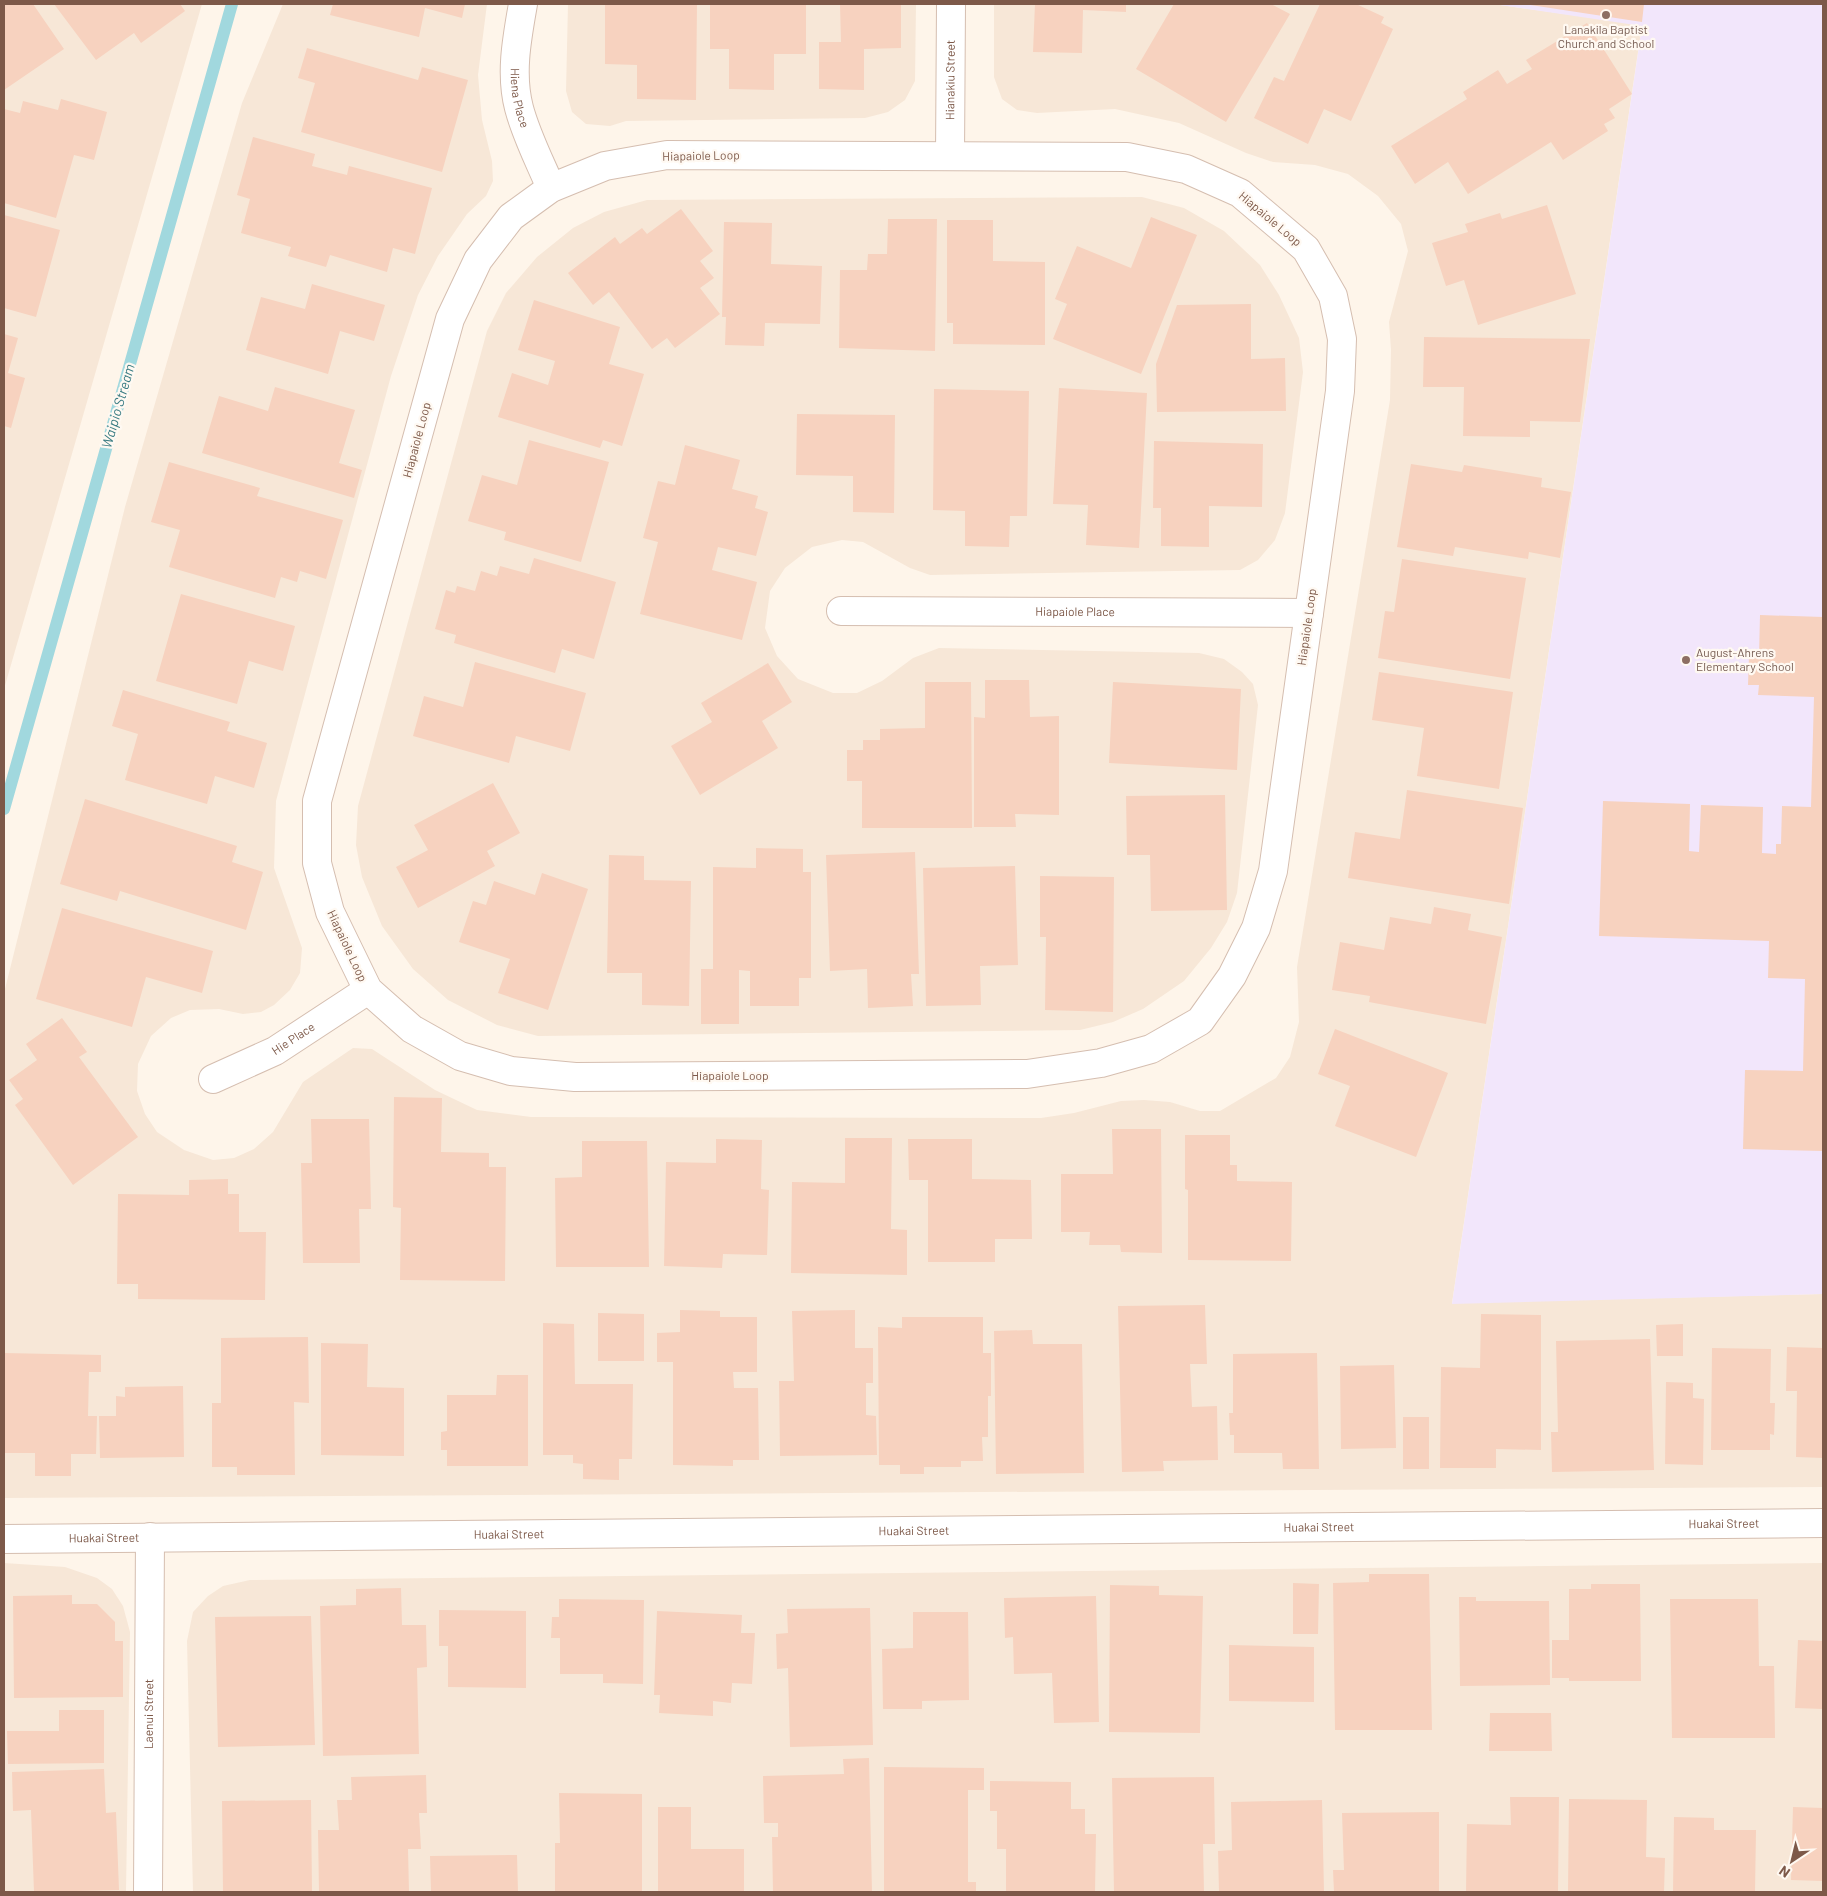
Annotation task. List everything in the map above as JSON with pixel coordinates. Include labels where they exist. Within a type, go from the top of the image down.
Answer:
[{"type":"street","name":"Hiena Place","points":[[522,4],[514,74],[519,108],[550,188]]},
{"type":"street","name":"Hianakiu Street","points":[[950,156],[951,4]]},
{"type":"street","name":"Hiapaiole Loop","points":[[667,156],[1127,156],[1186,169],[1240,193],[1306,249],[1333,296],[1342,340],[1340,391],[1273,871],[1256,928],[1232,976],[1200,1021],[1151,1048],[1101,1063],[1028,1074],[575,1077],[511,1071],[460,1056],[412,1029],[368,990],[330,912],[317,863],[317,801],[450,319],[478,260],[511,217],[550,188],[606,166],[667,156]]},
{"type":"street","name":"Hiapaiole Place","points":[[841,611],[1309,613]]},
{"type":"street","name":"Hie Place","points":[[213,1079],[275,1052],[368,990]]},
{"type":"street","name":"Huakai Street","points":[[4,1539],[1823,1523]]},
{"type":"street","name":"Laenui Street","points":[[148,1892],[150,1537]]},
{"type":"shaded area","points":[[4,4],[202,4],[4,689]]},
{"type":"shaded area","points":[[283,4],[487,4],[478,75],[482,120],[492,161],[493,181],[486,196],[467,214],[438,256],[418,295],[391,376],[276,801],[274,868],[302,948],[300,973],[290,990],[274,1005],[261,1012],[243,1014],[219,1009],[190,1010],[171,1018],[151,1036],[138,1064],[137,1091],[145,1114],[157,1132],[184,1150],[213,1160],[234,1158],[254,1149],[273,1132],[303,1082],[353,1048],[372,1049],[435,1090],[477,1110],[531,1117],[1041,1118],[1074,1113],[1121,1101],[1144,1100],[1170,1102],[1200,1111],[1220,1111],[1276,1078],[1290,1057],[1299,1022],[1297,967],[1390,400],[1391,350],[1389,322],[1408,251],[1401,224],[1378,196],[1348,174],[1315,165],[1273,162],[1246,153],[1179,123],[1115,109],[1037,113],[1017,110],[1002,99],[994,77],[994,4],[1493,4],[1642,25],[1452,1303],[1823,1294],[1823,1487],[4,1498],[4,993],[125,507],[242,103]]},
{"type":"shaded area","points":[[568,4],[916,4],[915,81],[905,100],[888,112],[865,118],[626,121],[610,126],[586,124],[572,112],[566,91]]},
{"type":"shaded area","name":"August-Ahrens Elementary School","points":[[1493,4],[1823,4],[1823,1294],[1452,1304],[1642,26]]},
{"type":"shaded area","points":[[1142,197],[1184,208],[1224,231],[1260,265],[1279,295],[1299,338],[1303,372],[1285,513],[1275,540],[1258,560],[1240,570],[930,575],[910,568],[863,542],[842,540],[812,547],[785,568],[770,591],[765,628],[777,656],[798,679],[833,693],[857,693],[882,681],[913,658],[939,648],[1199,653],[1224,659],[1242,672],[1253,684],[1258,705],[1237,893],[1227,922],[1211,948],[1184,981],[1143,1009],[1113,1022],[1080,1030],[538,1036],[497,1025],[448,1000],[413,969],[382,926],[362,877],[356,845],[358,806],[487,331],[506,293],[537,257],[573,228],[604,212],[647,200]]},
{"type":"shaded area","points":[[4,1563],[65,1567],[97,1578],[112,1589],[123,1606],[130,1632],[126,1892],[4,1892]]},
{"type":"shaded area","points":[[1823,1563],[1823,1892],[193,1892],[187,1641],[193,1612],[208,1596],[223,1586],[250,1580]]},
{"type":"building","points":[[4,4],[33,4],[64,49],[4,90]]},
{"type":"building","points":[[54,4],[180,4],[185,11],[141,43],[134,33],[96,60]]},
{"type":"building","points":[[333,4],[465,4],[462,18],[425,8],[419,37],[330,15]]},
{"type":"building","points":[[605,4],[697,4],[696,100],[637,99],[637,65],[605,64]]},
{"type":"building","points":[[710,4],[806,4],[806,54],[774,54],[774,90],[729,89],[729,49],[710,49]]},
{"type":"building","points":[[840,4],[901,4],[901,48],[864,49],[864,90],[819,89],[819,42],[841,42]]},
{"type":"building","points":[[1035,4],[1126,4],[1126,12],[1083,10],[1082,53],[1033,52]]},
{"type":"building","points":[[1174,4],[1271,4],[1290,14],[1226,122],[1136,69]]},
{"type":"building","points":[[1320,4],[1356,4],[1384,17],[1381,23],[1393,29],[1351,121],[1324,109],[1308,144],[1254,118],[1274,77],[1284,81]]},
{"type":"building","name":"Lanakila Baptist Church and School","points":[[1524,4],[1644,4],[1642,22]]},
{"type":"building","points":[[1587,23],[1632,94],[1609,109],[1615,118],[1604,124],[1608,131],[1563,160],[1551,142],[1468,194],[1448,162],[1415,184],[1391,146],[1467,99],[1463,92],[1498,70],[1507,84],[1532,69],[1526,60]]},
{"type":"building","points":[[307,48],[418,80],[422,67],[468,80],[442,172],[301,132],[315,83],[298,78]]},
{"type":"building","points":[[61,99],[107,112],[94,160],[74,155],[56,218],[4,203],[4,109],[20,113],[23,101],[58,110]]},
{"type":"building","points":[[253,137],[315,154],[312,166],[347,175],[349,166],[432,188],[415,254],[393,248],[387,272],[330,255],[326,267],[288,256],[291,247],[241,233],[250,199],[237,195]]},
{"type":"building","points":[[1547,205],[1576,294],[1478,325],[1464,280],[1446,286],[1432,243],[1468,232],[1465,224],[1500,213],[1502,219]]},
{"type":"building","points":[[681,209],[713,251],[700,261],[714,278],[700,288],[720,314],[675,348],[667,338],[652,349],[609,292],[593,305],[568,273],[615,237],[620,244],[642,228],[647,234]]},
{"type":"building","points":[[4,215],[60,230],[36,317],[4,308]]},
{"type":"building","points":[[1151,217],[1197,235],[1141,374],[1053,339],[1067,304],[1055,299],[1077,246],[1131,268]]},
{"type":"building","points":[[888,219],[937,219],[935,351],[839,348],[840,270],[867,270],[868,254],[887,254]]},
{"type":"building","points":[[947,220],[993,220],[993,261],[1045,262],[1045,345],[953,344],[953,323],[947,323]]},
{"type":"building","points":[[724,222],[772,223],[771,264],[822,266],[820,324],[765,323],[764,346],[725,345],[726,317],[722,317]]},
{"type":"building","points":[[312,284],[385,305],[374,341],[340,331],[328,374],[246,350],[261,297],[305,309]]},
{"type":"building","points":[[534,300],[620,327],[609,364],[644,374],[622,446],[603,440],[600,448],[498,417],[512,373],[548,385],[555,361],[518,350]]},
{"type":"building","points":[[1251,304],[1251,359],[1285,358],[1286,411],[1157,412],[1156,364],[1177,305]]},
{"type":"building","points":[[4,334],[18,338],[8,373],[25,378],[11,428],[4,426]]},
{"type":"building","points":[[1424,337],[1590,339],[1580,422],[1530,421],[1530,437],[1463,436],[1464,387],[1423,387]]},
{"type":"building","points":[[275,387],[355,410],[339,463],[362,470],[354,498],[202,453],[219,396],[268,411]]},
{"type":"building","points":[[1059,388],[1147,393],[1139,548],[1086,545],[1088,505],[1053,504]]},
{"type":"building","points":[[934,389],[1029,391],[1027,516],[1010,516],[1009,547],[965,546],[965,511],[933,510]]},
{"type":"building","points":[[797,414],[895,415],[894,513],[853,512],[853,476],[796,475]]},
{"type":"building","points":[[529,440],[609,462],[581,562],[504,540],[506,532],[468,521],[482,475],[517,485]]},
{"type":"building","points":[[1154,441],[1263,444],[1262,507],[1209,506],[1209,547],[1161,546],[1161,508],[1153,508]]},
{"type":"building","points":[[685,445],[740,460],[732,489],[758,496],[755,508],[768,512],[756,556],[718,547],[712,570],[757,582],[742,640],[640,614],[658,542],[643,538],[658,481],[675,485]]},
{"type":"building","points":[[169,462],[260,488],[257,496],[343,520],[326,579],[300,571],[297,582],[281,577],[275,598],[169,567],[180,530],[151,522]]},
{"type":"building","points":[[1411,464],[1462,472],[1464,465],[1542,478],[1541,487],[1571,492],[1560,558],[1529,552],[1528,559],[1455,547],[1453,556],[1397,547]]},
{"type":"building","points":[[534,558],[616,582],[594,659],[562,649],[555,673],[454,643],[456,635],[435,629],[446,590],[455,593],[457,586],[475,591],[481,571],[497,576],[500,566],[529,574]]},
{"type":"building","points":[[1402,559],[1526,578],[1510,679],[1378,658],[1385,611],[1394,612]]},
{"type":"building","points":[[181,594],[295,626],[283,671],[249,661],[237,704],[156,681]]},
{"type":"building","points":[[1760,615],[1823,617],[1823,1151],[1743,1149],[1745,1070],[1803,1071],[1805,979],[1768,978],[1769,941],[1599,936],[1603,801],[1690,804],[1689,851],[1699,852],[1701,805],[1763,807],[1762,853],[1776,854],[1776,844],[1781,844],[1782,806],[1811,807],[1814,697],[1758,695],[1759,685],[1748,685],[1749,656],[1759,656]]},
{"type":"building","points":[[475,662],[586,693],[570,751],[516,736],[509,763],[413,736],[424,696],[463,707]]},
{"type":"building","points":[[768,663],[792,702],[762,721],[778,748],[700,795],[671,746],[712,722],[701,703]]},
{"type":"building","points":[[1379,672],[1513,692],[1499,789],[1417,776],[1424,728],[1372,720]]},
{"type":"building","points":[[985,680],[1029,680],[1030,717],[1059,716],[1059,815],[1015,814],[1016,827],[974,827],[974,717],[985,718]]},
{"type":"building","points":[[925,682],[971,682],[972,828],[862,828],[862,781],[847,781],[847,750],[863,750],[863,740],[880,740],[880,729],[925,728]]},
{"type":"building","points":[[1113,682],[1241,689],[1237,770],[1109,763]]},
{"type":"building","points":[[123,690],[230,722],[227,731],[267,743],[254,788],[215,776],[207,804],[125,780],[138,734],[112,726]]},
{"type":"building","points":[[493,783],[520,833],[487,851],[495,866],[418,908],[396,867],[428,850],[414,825]]},
{"type":"building","points":[[1407,790],[1523,808],[1509,904],[1348,878],[1355,832],[1400,839]]},
{"type":"building","points":[[1225,795],[1227,910],[1151,911],[1150,855],[1127,855],[1126,796]]},
{"type":"building","points":[[85,799],[237,846],[232,862],[263,872],[246,930],[120,891],[117,901],[60,884]]},
{"type":"building","points":[[756,848],[803,849],[803,872],[811,872],[811,978],[799,978],[799,1006],[750,1006],[750,971],[739,970],[739,1024],[701,1024],[701,969],[713,969],[713,867],[756,868]]},
{"type":"building","points":[[915,852],[919,974],[911,974],[913,1006],[868,1008],[867,969],[830,971],[826,855]]},
{"type":"building","points":[[609,855],[644,856],[644,880],[691,881],[689,1006],[642,1005],[642,973],[607,973]]},
{"type":"building","points":[[1015,866],[1018,965],[980,966],[981,1005],[926,1006],[923,868]]},
{"type":"building","points":[[542,873],[588,889],[548,1010],[498,993],[510,959],[459,942],[473,901],[486,905],[494,881],[535,895]]},
{"type":"building","points":[[1040,876],[1114,877],[1113,1012],[1045,1010],[1046,937],[1040,937]]},
{"type":"building","points":[[1434,907],[1471,914],[1468,930],[1502,937],[1486,1024],[1369,1002],[1370,996],[1332,990],[1340,942],[1384,950],[1390,917],[1431,924]]},
{"type":"building","points":[[62,908],[213,951],[202,993],[146,977],[132,1027],[36,999]]},
{"type":"building","points":[[62,1018],[87,1052],[79,1057],[138,1137],[73,1185],[15,1105],[23,1099],[9,1080],[37,1060],[26,1044]]},
{"type":"building","points":[[1335,1029],[1448,1073],[1416,1157],[1335,1126],[1350,1086],[1318,1074]]},
{"type":"building","points":[[394,1097],[442,1098],[441,1152],[489,1153],[489,1167],[506,1167],[505,1281],[400,1280],[401,1208],[393,1207]]},
{"type":"building","points":[[311,1119],[369,1119],[371,1209],[359,1209],[360,1263],[303,1263],[301,1163],[312,1163]]},
{"type":"building","points":[[1112,1129],[1161,1129],[1162,1253],[1121,1252],[1120,1245],[1089,1245],[1090,1232],[1061,1232],[1061,1174],[1113,1174]]},
{"type":"building","points":[[1185,1135],[1230,1135],[1230,1165],[1237,1165],[1237,1181],[1292,1182],[1291,1261],[1188,1260],[1188,1190],[1185,1189]]},
{"type":"building","points":[[845,1138],[892,1138],[891,1229],[907,1230],[907,1275],[791,1273],[792,1182],[845,1183]]},
{"type":"building","points":[[716,1139],[762,1140],[761,1189],[769,1190],[767,1255],[723,1254],[722,1268],[664,1266],[666,1162],[716,1163]]},
{"type":"building","points":[[908,1139],[972,1139],[972,1179],[1031,1180],[1032,1239],[995,1239],[995,1262],[928,1262],[928,1180],[909,1180]]},
{"type":"building","points":[[582,1141],[647,1141],[649,1267],[556,1267],[555,1178],[582,1177]]},
{"type":"building","points":[[228,1179],[228,1194],[239,1194],[239,1232],[266,1232],[265,1300],[138,1299],[138,1284],[117,1284],[118,1194],[189,1195],[189,1180]]},
{"type":"building","points":[[1205,1305],[1207,1364],[1190,1364],[1192,1407],[1217,1406],[1218,1460],[1163,1461],[1164,1471],[1122,1472],[1118,1306]]},
{"type":"building","points":[[680,1310],[720,1311],[720,1317],[757,1317],[757,1372],[733,1372],[734,1388],[758,1388],[759,1460],[733,1460],[733,1466],[673,1465],[673,1362],[657,1362],[657,1333],[680,1332]]},
{"type":"building","points":[[855,1310],[855,1348],[873,1348],[873,1383],[866,1383],[866,1415],[876,1416],[877,1455],[780,1456],[779,1381],[794,1381],[792,1311]]},
{"type":"building","points":[[598,1313],[644,1314],[644,1361],[598,1361]]},
{"type":"building","points":[[1481,1314],[1541,1315],[1541,1450],[1496,1449],[1496,1468],[1440,1468],[1441,1367],[1480,1368]]},
{"type":"building","points":[[902,1317],[983,1317],[983,1353],[991,1353],[991,1396],[988,1396],[988,1437],[982,1437],[983,1461],[961,1461],[961,1467],[924,1467],[924,1474],[900,1474],[900,1465],[879,1465],[878,1327],[902,1328]]},
{"type":"building","points":[[543,1323],[574,1324],[575,1384],[633,1384],[632,1459],[619,1459],[619,1480],[583,1479],[583,1464],[573,1463],[573,1455],[543,1455]]},
{"type":"building","points":[[1683,1324],[1683,1356],[1657,1356],[1656,1325]]},
{"type":"building","points":[[1032,1330],[1033,1344],[1082,1344],[1084,1473],[996,1474],[994,1331]]},
{"type":"building","points":[[308,1337],[309,1403],[294,1402],[295,1475],[237,1475],[237,1467],[212,1467],[212,1403],[221,1403],[221,1338]]},
{"type":"building","points":[[1650,1339],[1654,1470],[1552,1472],[1551,1432],[1558,1432],[1556,1341]]},
{"type":"building","points":[[321,1343],[368,1344],[367,1387],[404,1388],[404,1456],[321,1455]]},
{"type":"building","points":[[1787,1347],[1823,1348],[1823,1458],[1796,1457],[1797,1391],[1786,1391]]},
{"type":"building","points":[[1712,1348],[1771,1349],[1770,1403],[1775,1403],[1774,1435],[1770,1434],[1770,1450],[1711,1450]]},
{"type":"building","points":[[4,1353],[101,1355],[101,1372],[89,1372],[88,1416],[97,1416],[96,1454],[71,1454],[71,1476],[35,1476],[35,1453],[4,1453]]},
{"type":"building","points":[[1317,1353],[1319,1469],[1283,1469],[1282,1453],[1234,1453],[1234,1435],[1230,1435],[1229,1413],[1233,1413],[1233,1354]]},
{"type":"building","points":[[1394,1365],[1396,1448],[1341,1449],[1340,1366]]},
{"type":"building","points":[[497,1375],[528,1375],[528,1466],[447,1466],[447,1450],[441,1450],[441,1432],[447,1431],[447,1395],[496,1395]]},
{"type":"building","points":[[1666,1382],[1693,1383],[1693,1398],[1704,1399],[1703,1465],[1665,1464]]},
{"type":"building","points":[[183,1386],[184,1457],[100,1458],[99,1416],[116,1416],[116,1396],[125,1397],[125,1387]]},
{"type":"building","points":[[1403,1417],[1429,1417],[1429,1469],[1403,1469]]},
{"type":"building","points":[[1369,1574],[1429,1574],[1432,1730],[1335,1730],[1333,1583],[1369,1582]]},
{"type":"building","points":[[1293,1583],[1319,1584],[1318,1634],[1293,1634]]},
{"type":"building","points":[[1591,1584],[1640,1584],[1641,1681],[1569,1681],[1569,1678],[1552,1678],[1552,1640],[1569,1640],[1569,1589],[1591,1589]]},
{"type":"building","points":[[1110,1585],[1159,1586],[1159,1595],[1203,1596],[1200,1733],[1109,1732]]},
{"type":"building","points":[[401,1588],[402,1625],[426,1625],[427,1667],[417,1668],[419,1754],[323,1756],[320,1606],[356,1605],[356,1589]]},
{"type":"building","points":[[72,1595],[72,1604],[97,1604],[115,1622],[115,1641],[123,1641],[123,1697],[14,1698],[13,1596]]},
{"type":"building","points":[[1096,1596],[1099,1722],[1054,1723],[1052,1673],[1014,1674],[1013,1637],[1005,1638],[1004,1598]]},
{"type":"building","points":[[1459,1597],[1476,1597],[1476,1601],[1549,1601],[1550,1685],[1460,1686]]},
{"type":"building","points":[[559,1599],[644,1600],[643,1684],[603,1683],[603,1674],[560,1674],[560,1638],[551,1638],[552,1617],[559,1617]]},
{"type":"building","points":[[1670,1599],[1758,1599],[1759,1666],[1774,1666],[1775,1738],[1672,1738]]},
{"type":"building","points":[[870,1608],[873,1745],[790,1747],[788,1668],[777,1669],[776,1634],[788,1633],[787,1609]]},
{"type":"building","points":[[439,1610],[526,1611],[526,1688],[448,1687],[448,1646],[439,1646]]},
{"type":"building","points":[[657,1611],[742,1615],[741,1633],[755,1633],[752,1684],[732,1683],[731,1703],[713,1701],[713,1716],[659,1713],[660,1695],[654,1695]]},
{"type":"building","points":[[913,1612],[968,1612],[969,1700],[922,1701],[922,1709],[883,1709],[882,1649],[913,1648]]},
{"type":"building","points":[[311,1616],[315,1745],[218,1747],[215,1617]]},
{"type":"building","points":[[1798,1640],[1823,1641],[1823,1709],[1795,1708]]},
{"type":"building","points":[[1229,1645],[1314,1647],[1314,1702],[1229,1701]]},
{"type":"building","points":[[59,1710],[104,1710],[104,1763],[8,1764],[7,1731],[59,1731]]},
{"type":"building","points":[[1490,1713],[1551,1713],[1552,1751],[1489,1751]]},
{"type":"building","points":[[869,1758],[872,1892],[773,1892],[772,1837],[778,1837],[778,1823],[764,1823],[763,1776],[844,1774],[843,1759]]},
{"type":"building","points":[[884,1767],[984,1768],[984,1790],[968,1790],[968,1882],[976,1882],[976,1892],[884,1892]]},
{"type":"building","points":[[104,1769],[106,1813],[116,1812],[119,1890],[34,1892],[31,1810],[13,1811],[12,1772]]},
{"type":"building","points":[[426,1775],[427,1813],[419,1813],[421,1849],[408,1849],[409,1892],[319,1892],[318,1830],[339,1830],[337,1800],[352,1800],[351,1777]]},
{"type":"building","points":[[1214,1777],[1215,1844],[1203,1844],[1204,1892],[1114,1892],[1112,1778]]},
{"type":"building","points":[[990,1781],[1071,1782],[1071,1809],[1085,1809],[1085,1834],[1096,1834],[1095,1892],[1006,1892],[1006,1849],[997,1849],[997,1811],[990,1811]]},
{"type":"building","points":[[559,1793],[642,1794],[642,1892],[555,1892],[555,1843],[560,1843]]},
{"type":"building","points":[[1510,1797],[1559,1797],[1558,1892],[1466,1892],[1467,1824],[1511,1825]]},
{"type":"building","points":[[1569,1799],[1647,1800],[1646,1857],[1665,1858],[1664,1892],[1568,1892]]},
{"type":"building","points":[[311,1800],[312,1892],[223,1892],[222,1801]]},
{"type":"building","points":[[1322,1800],[1324,1892],[1219,1892],[1218,1851],[1232,1850],[1231,1802]]},
{"type":"building","points":[[658,1807],[691,1807],[691,1849],[744,1849],[744,1892],[658,1892]]},
{"type":"building","points":[[1793,1807],[1823,1808],[1823,1881],[1791,1880]]},
{"type":"building","points":[[1439,1812],[1439,1892],[1334,1892],[1333,1870],[1344,1870],[1342,1813]]},
{"type":"building","points":[[1674,1817],[1714,1818],[1714,1830],[1756,1830],[1755,1892],[1673,1892]]},
{"type":"building","points":[[517,1855],[518,1892],[431,1892],[430,1856]]},
{"type":"waterway","name":"Waipio Stream","points":[[4,809],[232,4]]},
{"type":"place","name":"Lanakila Baptist Church and School","points":[[1606,15]]},
{"type":"place","name":"August-Ahrens Elementary School","points":[[1686,660]]}]
